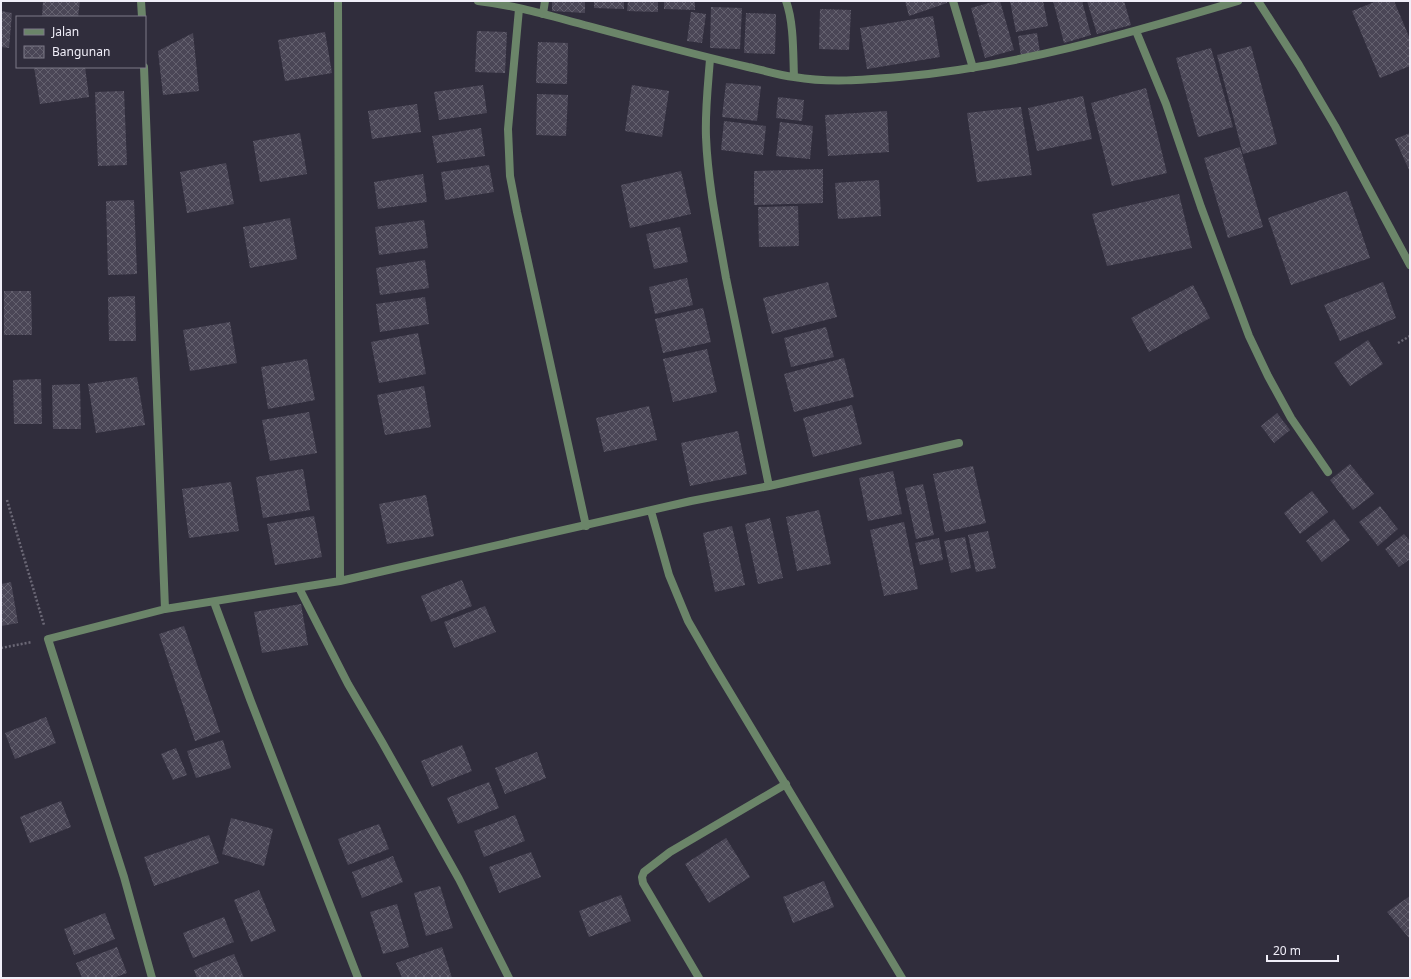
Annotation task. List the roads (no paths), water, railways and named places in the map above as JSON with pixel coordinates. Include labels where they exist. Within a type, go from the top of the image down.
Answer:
[{"type":"street","points":[[141,1],[142,16]]},
{"type":"street","points":[[338,1],[340,581]]},
{"type":"street","points":[[478,1],[543,14],[710,58],[794,77],[818,80],[859,80],[928,75],[973,68],[1099,42],[1238,1]]},
{"type":"street","points":[[543,14],[545,1]]},
{"type":"street","points":[[786,1],[791,26],[794,77]]},
{"type":"street","points":[[953,1],[973,68]]},
{"type":"street","points":[[1258,1],[1299,65],[1335,126],[1410,265]]},
{"type":"street","points":[[519,9],[508,129],[510,176],[586,526]]},
{"type":"street","points":[[1136,31],[1166,104],[1201,206],[1249,336],[1268,376],[1291,418],[1328,472]]},
{"type":"street","points":[[710,58],[706,136],[713,210],[769,486]]},
{"type":"street","points":[[144,68],[165,609]]},
{"type":"street","points":[[152,978],[124,877],[48,638],[165,609],[340,581],[651,510],[769,486],[959,443]]},
{"type":"street","points":[[651,510],[669,575],[688,621],[902,978]]},
{"type":"street","points":[[299,588],[348,684],[459,879],[508,978]]},
{"type":"street","points":[[214,602],[358,978]]},
{"type":"street","points":[[699,978],[643,883],[642,877],[644,872],[670,852],[786,784]]}]
